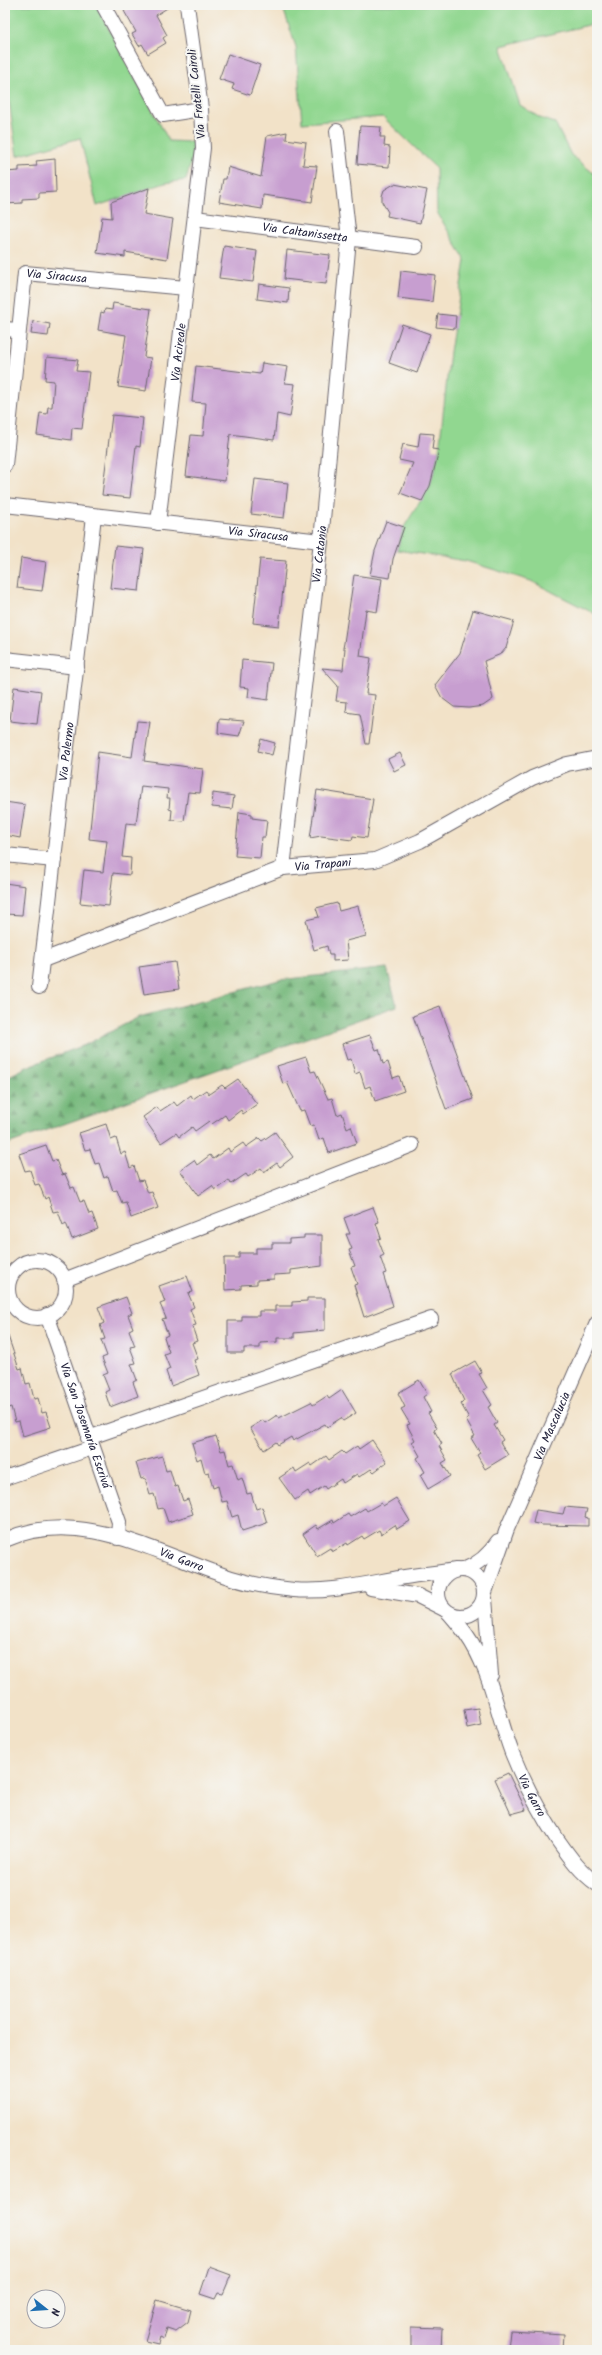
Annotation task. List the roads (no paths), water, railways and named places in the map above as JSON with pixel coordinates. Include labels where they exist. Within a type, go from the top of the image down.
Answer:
[{"type":"street","points":[[103,5],[163,115],[200,109]]},
{"type":"street","name":"Via Fratelli Cairoli","points":[[187,5],[200,109],[203,148],[199,182]]},
{"type":"street","name":"Via Catania","points":[[284,868],[321,541],[349,239],[337,130]]},
{"type":"street","name":"Via Acireale","points":[[158,523],[199,182]]},
{"type":"street","name":"Via Caltanissetta","points":[[195,218],[416,247]]},
{"type":"street","name":"Via Siracusa","points":[[5,465],[11,329],[25,273],[186,288]]},
{"type":"street","name":"Via Siracusa","points":[[5,505],[321,541]]},
{"type":"street","name":"Via Palermo","points":[[39,987],[94,516]]},
{"type":"street","points":[[5,659],[77,667]]},
{"type":"street","name":"Via Trapani","points":[[43,960],[284,868],[375,860],[420,842],[532,778],[566,764],[597,758]]},
{"type":"street","points":[[5,855],[54,860]]},
{"type":"street","points":[[64,1280],[412,1146]]},
{"type":"street","points":[[41,1260],[53,1265],[64,1280],[65,1294],[62,1301],[59,1307],[47,1316],[36,1317],[24,1315],[7,1299],[10,1279],[17,1268],[28,1261],[41,1260]]},
{"type":"street","name":"Via San Josemaría Escrivá","points":[[47,1316],[90,1443],[119,1522],[118,1538]]},
{"type":"street","points":[[6,1477],[90,1443],[431,1319]]},
{"type":"street","name":"Via Mascalucia","points":[[506,1530],[597,1323]]},
{"type":"street","name":"Via Garro","points":[[5,1540],[25,1532],[45,1528],[85,1530],[118,1538],[236,1579],[263,1585],[295,1590],[324,1590],[361,1586]]},
{"type":"street","points":[[361,1586],[405,1577],[473,1567],[486,1557],[506,1530]]},
{"type":"street","points":[[361,1586],[418,1596],[459,1617],[470,1615],[481,1606],[506,1530]]},
{"type":"street","points":[[460,1570],[477,1576],[483,1585],[485,1594],[486,1635],[492,1691],[467,1635],[446,1611],[438,1595],[440,1584],[446,1575],[460,1570]]},
{"type":"street","name":"Via Garro","points":[[492,1691],[512,1752],[530,1795],[571,1859],[597,1884]]}]
